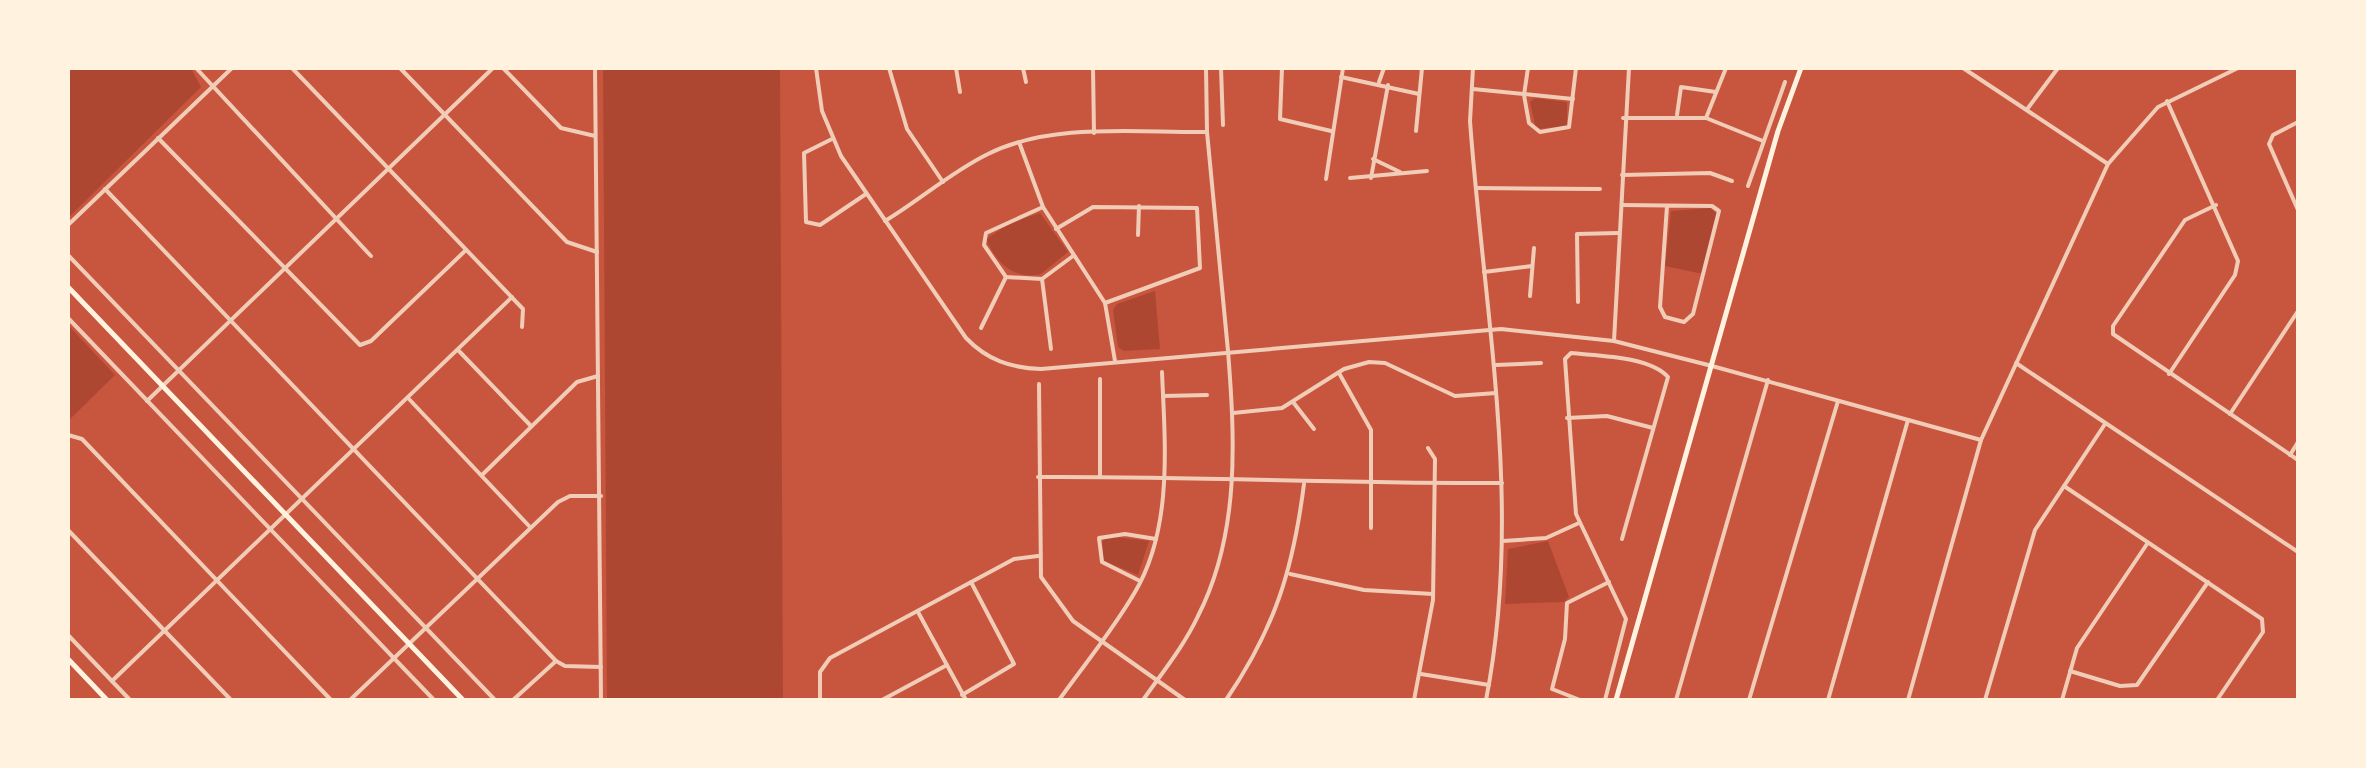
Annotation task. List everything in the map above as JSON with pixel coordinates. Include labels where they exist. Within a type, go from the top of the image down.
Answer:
[{"type":"main road","points":[[1616,700],[1778,131],[1800,68]]},
{"type":"main road","points":[[68,287],[463,700]]},
{"type":"main road","points":[[68,659],[107,700]]},
{"type":"street","points":[[196,68],[370,256]]},
{"type":"street","points":[[68,225],[232,68]]},
{"type":"street","points":[[292,68],[523,309],[522,327]]},
{"type":"street","points":[[400,68],[567,242],[597,252]]},
{"type":"street","points":[[148,401],[493,68]]},
{"type":"street","points":[[502,68],[560,128],[595,136]]},
{"type":"street","points":[[596,68],[601,700]]},
{"type":"street","points":[[816,68],[822,110],[832,138],[960,330],[988,356],[1034,368],[1490,329],[1614,341],[1981,440]]},
{"type":"street","points":[[890,68],[907,129],[943,182]]},
{"type":"street","points":[[956,68],[960,92]]},
{"type":"street","points":[[1023,68],[1026,82]]},
{"type":"street","points":[[1093,68],[1094,134]]},
{"type":"street","points":[[1143,700],[1197,619],[1211,588],[1228,526],[1233,414],[1207,132],[1206,68]]},
{"type":"street","points":[[1221,68],[1224,125]]},
{"type":"street","points":[[1282,68],[1280,119],[1332,132]]},
{"type":"street","points":[[1326,179],[1342,68]]},
{"type":"street","points":[[1379,83],[1384,68]]},
{"type":"street","points":[[1416,131],[1422,68]]},
{"type":"street","points":[[1473,68],[1476,188],[1502,483],[1500,620],[1486,700]]},
{"type":"street","points":[[1528,68],[1524,94],[1530,127],[1540,132],[1568,129],[1576,68]]},
{"type":"street","points":[[1614,341],[1628,68]]},
{"type":"street","points":[[1706,118],[1726,68]]},
{"type":"street","points":[[1963,68],[2108,164]]},
{"type":"street","points":[[2027,110],[2058,68]]},
{"type":"street","points":[[1908,700],[1981,440],[2108,164],[2167,101],[2238,68]]},
{"type":"street","points":[[1341,77],[1418,94]]},
{"type":"street","points":[[1748,186],[1785,82]]},
{"type":"street","points":[[1370,178],[1388,86]]},
{"type":"street","points":[[1677,117],[1681,87],[1716,92]]},
{"type":"street","points":[[1471,89],[1573,100]]},
{"type":"street","points":[[2167,101],[2237,251],[2237,271],[2169,374]]},
{"type":"street","points":[[1623,118],[1706,118],[1763,140]]},
{"type":"street","points":[[2298,122],[2273,135],[2269,144],[2298,210]]},
{"type":"street","points":[[885,221],[990,153],[1019,142],[1094,134],[1207,132]]},
{"type":"street","points":[[158,138],[360,345],[371,341],[466,250]]},
{"type":"street","points":[[832,138],[804,153],[805,220],[820,225],[866,194]]},
{"type":"street","points":[[1019,142],[1043,207],[1105,303],[1115,361]]},
{"type":"street","points":[[1373,159],[1401,174]]},
{"type":"street","points":[[1350,178],[1426,171]]},
{"type":"street","points":[[1622,175],[1710,173],[1732,181]]},
{"type":"street","points":[[1476,188],[1600,189]]},
{"type":"street","points":[[105,189],[556,661],[565,666],[600,667]]},
{"type":"street","points":[[1622,205],[1712,206],[1720,213],[1693,314],[1681,322],[1665,317],[1660,310],[1666,206]]},
{"type":"street","points":[[2216,205],[2182,224],[2112,328],[2116,338],[2298,460]]},
{"type":"street","points":[[1138,206],[1138,235]]},
{"type":"street","points":[[1056,229],[1089,208],[1195,206],[1200,268],[1105,303]]},
{"type":"street","points":[[1006,276],[983,236],[1006,221],[1043,207]]},
{"type":"street","points":[[1578,302],[1577,234],[1620,233]]},
{"type":"street","points":[[1530,296],[1534,248]]},
{"type":"street","points":[[68,254],[494,700]]},
{"type":"street","points":[[1006,276],[1042,279],[1074,256]]},
{"type":"street","points":[[1484,272],[1532,266]]},
{"type":"street","points":[[981,328],[1006,276]]},
{"type":"street","points":[[1042,279],[1051,350]]},
{"type":"street","points":[[112,681],[512,297]]},
{"type":"street","points":[[2230,414],[2298,311]]},
{"type":"street","points":[[68,318],[434,700]]},
{"type":"street","points":[[458,350],[531,426]]},
{"type":"street","points":[[1606,700],[1626,623],[1580,523],[1564,382],[1568,354],[1621,360],[1666,373],[1667,381],[1622,540]]},
{"type":"street","points":[[1233,414],[1276,410],[1356,364],[1380,362],[1455,396],[1496,393]]},
{"type":"street","points":[[1493,364],[1541,363]]},
{"type":"street","points":[[2016,363],[2298,552]]},
{"type":"street","points":[[1059,700],[1140,581],[1156,539],[1163,476],[1162,372]]},
{"type":"street","points":[[1339,373],[1371,430],[1371,528]]},
{"type":"street","points":[[482,475],[577,382],[598,376]]},
{"type":"street","points":[[1100,380],[1100,476]]},
{"type":"street","points":[[1676,700],[1768,380]]},
{"type":"street","points":[[1039,384],[1040,577],[1073,620],[1185,700]]},
{"type":"street","points":[[1163,396],[1207,395]]},
{"type":"street","points":[[408,398],[530,527]]},
{"type":"street","points":[[1749,700],[1838,401]]},
{"type":"street","points":[[1293,402],[1314,429]]},
{"type":"street","points":[[1567,418],[1608,416],[1653,428]]},
{"type":"street","points":[[1828,700],[1908,420]]},
{"type":"street","points":[[1986,700],[2030,542],[2106,423]]},
{"type":"street","points":[[70,434],[331,700]]},
{"type":"street","points":[[2290,455],[2298,442]]},
{"type":"street","points":[[1414,700],[1433,594],[1435,460],[1428,448]]},
{"type":"street","points":[[1038,477],[1163,476],[1304,484],[1502,483]]},
{"type":"street","points":[[1226,700],[1262,642],[1290,574],[1304,484]]},
{"type":"street","points":[[2064,486],[2265,625],[2217,700]]},
{"type":"street","points":[[350,700],[563,498],[601,496]]},
{"type":"street","points":[[1502,541],[1546,538],[1580,523]]},
{"type":"street","points":[[68,530],[231,700]]},
{"type":"street","points":[[1140,581],[1102,562],[1100,538],[1125,534],[1156,539]]},
{"type":"street","points":[[2062,700],[2077,648],[2148,542]]},
{"type":"street","points":[[820,700],[820,672],[827,660],[1014,558],[1038,556]]},
{"type":"street","points":[[1290,574],[1364,590],[1433,594]]},
{"type":"street","points":[[917,611],[964,698],[1014,664],[971,582]]},
{"type":"street","points":[[1580,700],[1552,689],[1565,639],[1566,607],[1570,600],[1609,582]]},
{"type":"street","points":[[2070,672],[2120,686],[2137,684],[2208,582]]},
{"type":"street","points":[[68,635],[130,700]]},
{"type":"street","points":[[513,700],[556,661]]},
{"type":"street","points":[[882,700],[946,665]]},
{"type":"street","points":[[1421,674],[1489,686]]},
{"type":"street","points":[[893,693],[897,700]]},
{"type":"street","points":[[2221,694],[2230,700]]},
{"type":"shaded area","points":[[68,68],[191,68],[201,87],[68,218]]},
{"type":"shaded area","points":[[603,68],[780,68],[783,700],[607,700]]},
{"type":"shaded area","points":[[1535,98],[1567,102],[1567,126],[1536,129],[1530,102]]},
{"type":"shaded area","points":[[1710,208],[1717,214],[1703,274],[1665,266],[1671,211]]},
{"type":"shaded area","points":[[1040,213],[1068,252],[1041,274],[1014,272],[995,255],[986,239],[1012,222]]},
{"type":"shaded area","points":[[1155,291],[1160,349],[1124,351],[1118,347],[1113,310],[1117,304]]},
{"type":"shaded area","points":[[68,325],[115,375],[68,421]]},
{"type":"shaded area","points":[[1107,536],[1149,541],[1138,575],[1104,561],[1102,542]]},
{"type":"shaded area","points":[[1548,541],[1569,597],[1564,602],[1505,604],[1508,549]]}]
